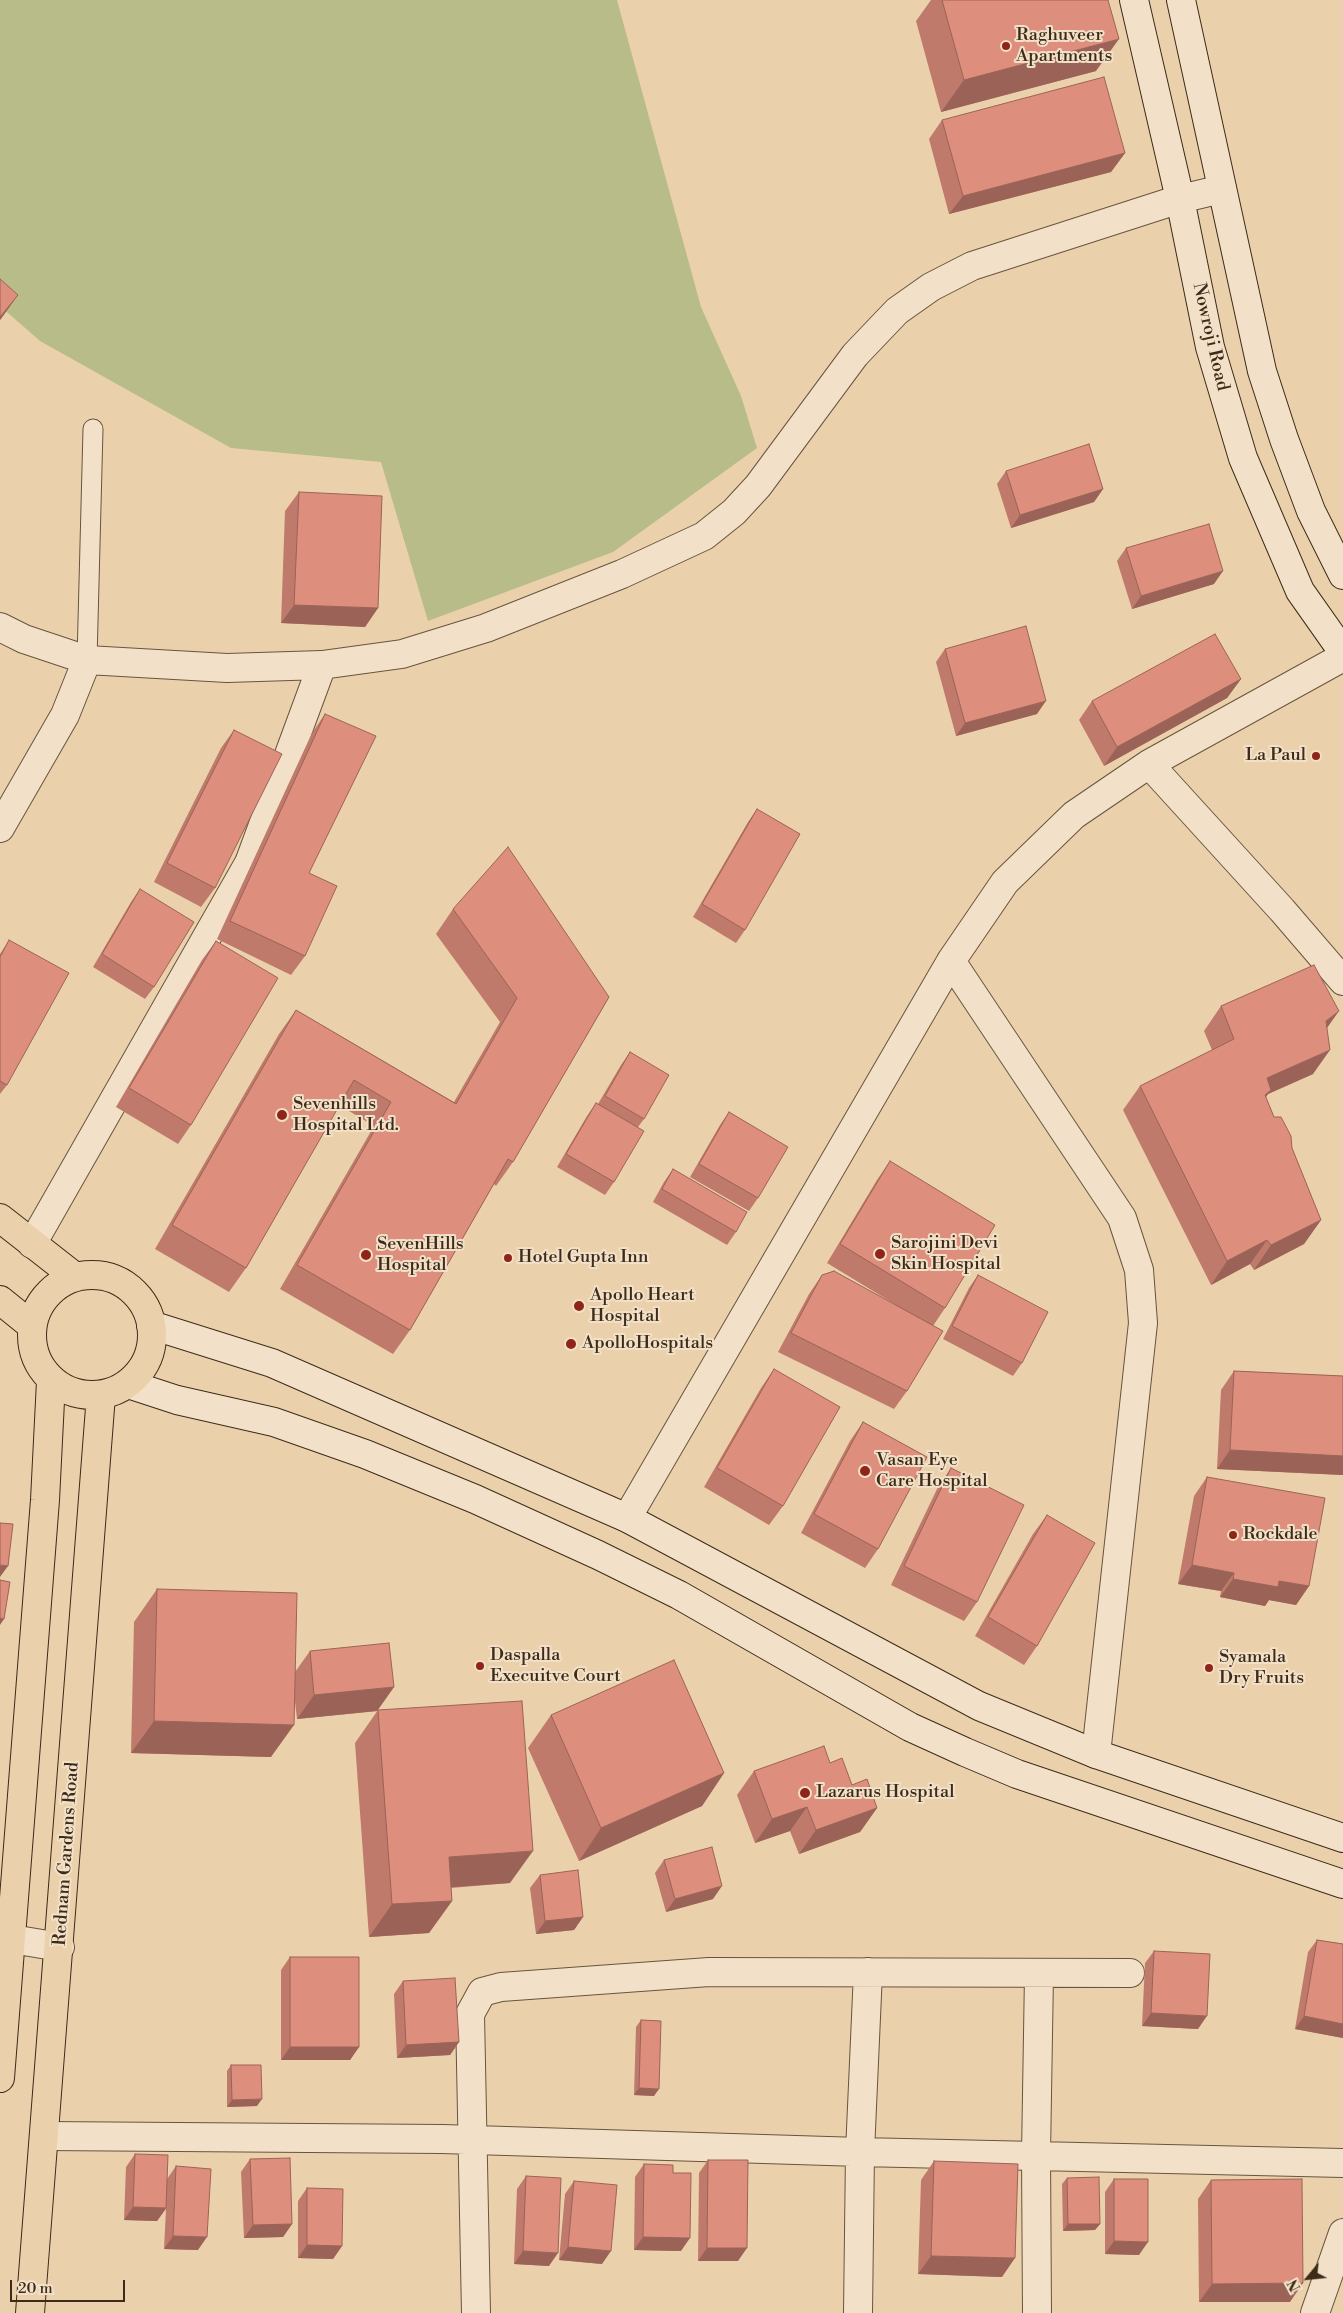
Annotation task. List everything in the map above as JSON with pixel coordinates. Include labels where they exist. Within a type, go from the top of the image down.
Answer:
[{"type":"main road","points":[[0,1218],[74,1276]]},
{"type":"main road","points":[[100,1274],[123,1283],[142,1301],[151,1324],[151,1347],[143,1368],[128,1384],[101,1395],[74,1394],[51,1380],[34,1355],[31,1325],[39,1304],[54,1287],[74,1276],[100,1274]]},
{"type":"main road","points":[[0,1300],[31,1325]]},
{"type":"main road","points":[[0,2078],[6,1938],[45,1500],[51,1380]]},
{"type":"main road","name":"Rednam Gardens Road","points":[[30,2313],[60,1947],[101,1395]]},
{"type":"street","name":"Nowroji Road","points":[[1134,0],[1180,198],[1210,347],[1243,458],[1300,591],[1343,652]]},
{"type":"street","points":[[1182,0],[1262,371],[1284,439],[1311,511],[1343,575]]},
{"type":"street","points":[[0,627],[24,639],[87,660],[226,668],[322,665],[402,654],[486,628],[622,574],[704,536],[734,512],[758,486],[855,355],[897,311],[931,287],[972,266],[1180,198],[1222,188]]},
{"type":"street","points":[[627,1518],[951,961],[1005,882],[1074,815],[1149,764],[1343,657]]},
{"type":"street","points":[[0,828],[65,715],[87,660]]},
{"type":"street","points":[[32,1244],[249,863],[322,665]]},
{"type":"street","points":[[1149,764],[1282,910],[1343,981]]},
{"type":"street","points":[[951,961],[1122,1218],[1139,1270],[1143,1323],[1096,1754]]},
{"type":"street","points":[[151,1324],[272,1363],[627,1518],[979,1706],[1096,1754],[1343,1838]]},
{"type":"street","points":[[128,1384],[177,1400],[274,1422],[364,1454],[475,1499],[679,1594],[910,1727],[966,1752],[1017,1774],[1343,1884]]},
{"type":"street","points":[[6,1938],[60,1947]]},
{"type":"street","points":[[476,2313],[470,2014],[482,1992],[501,1986],[709,1972],[1130,1973]]},
{"type":"street","points":[[858,2313],[860,2152],[868,1972]]},
{"type":"street","points":[[1037,2313],[1036,2155],[1039,1974]]},
{"type":"street","points":[[45,2136],[473,2140],[860,2152],[1343,2163]]},
{"type":"street","points":[[1315,2313],[1343,2233]]},
{"type":"lane","points":[[87,660],[93,429]]},
{"type":"green space","points":[[0,0],[617,0],[701,307],[741,396],[757,448],[613,552],[428,621],[381,462],[231,448],[40,341],[0,306]]},
{"type":"building","points":[[942,0],[1108,0],[1119,39],[964,80]]},
{"type":"building","points":[[1104,77],[1125,153],[963,196],[942,120]]},
{"type":"building","points":[[0,279],[18,295],[0,317]]},
{"type":"building","points":[[1089,444],[1103,489],[1020,515],[1006,471]]},
{"type":"building","points":[[299,492],[382,496],[378,608],[294,605]]},
{"type":"building","points":[[1209,524],[1223,571],[1141,596],[1126,548]]},
{"type":"building","points":[[1026,626],[1046,701],[965,723],[945,649]]},
{"type":"building","points":[[1215,634],[1241,679],[1117,747],[1092,701]]},
{"type":"building","points":[[325,714],[376,736],[309,873],[337,886],[305,956],[230,921]]},
{"type":"building","points":[[234,730],[282,754],[215,888],[167,863]]},
{"type":"building","points":[[757,809],[800,834],[745,930],[702,904]]},
{"type":"building","name":"Sevenhills Hospital Ltd.","points":[[508,847],[609,997],[513,1162],[508,1159],[410,1330],[297,1265],[391,1102],[354,1080],[246,1268],[172,1225],[296,1010],[456,1104],[517,998],[453,909]]},
{"type":"building","points":[[140,889],[194,922],[154,987],[102,954]]},
{"type":"building","points":[[9,940],[69,973],[7,1085],[0,1081],[0,957]]},
{"type":"building","points":[[216,941],[278,978],[191,1125],[129,1088]]},
{"type":"building","points":[[1314,965],[1339,1011],[1326,1021],[1330,1050],[1267,1078],[1271,1090],[1265,1095],[1274,1117],[1281,1117],[1291,1136],[1292,1148],[1321,1220],[1271,1245],[1267,1240],[1227,1261],[1140,1086],[1234,1039],[1221,1006]]},
{"type":"building","points":[[630,1052],[669,1075],[644,1119],[605,1096]]},
{"type":"building","points":[[596,1103],[644,1131],[614,1182],[566,1154]]},
{"type":"building","points":[[729,1112],[788,1147],[758,1198],[699,1164]]},
{"type":"building","points":[[890,1161],[995,1225],[945,1308],[840,1244]]},
{"type":"building","points":[[673,1169],[747,1212],[736,1232],[662,1189]]},
{"type":"building","points":[[834,1271],[943,1331],[907,1391],[791,1333],[822,1275]]},
{"type":"building","points":[[978,1275],[1048,1312],[1022,1363],[952,1326]]},
{"type":"building","points":[[774,1369],[840,1407],[783,1506],[717,1468]]},
{"type":"building","points":[[1234,1371],[1343,1376],[1343,1456],[1230,1450]]},
{"type":"building","points":[[863,1422],[927,1457],[878,1549],[814,1514]]},
{"type":"building","points":[[951,1468],[1024,1505],[977,1602],[904,1566]]},
{"type":"building","points":[[1207,1477],[1325,1498],[1309,1586],[1279,1581],[1278,1587],[1233,1579],[1234,1573],[1192,1565]]},
{"type":"building","points":[[1047,1515],[1095,1543],[1037,1646],[988,1617]]},
{"type":"building","points":[[0,1523],[13,1524],[8,1566],[0,1565]]},
{"type":"building","points":[[0,1580],[10,1582],[4,1619],[0,1618]]},
{"type":"building","points":[[157,1589],[297,1593],[294,1725],[154,1721]]},
{"type":"building","points":[[389,1643],[394,1687],[314,1695],[310,1651]]},
{"type":"building","points":[[674,1660],[724,1773],[601,1828],[551,1715]]},
{"type":"building","points":[[522,1701],[533,1851],[449,1857],[452,1901],[392,1904],[378,1710]]},
{"type":"building","points":[[824,1746],[830,1763],[842,1758],[852,1785],[867,1779],[877,1808],[816,1830],[807,1807],[772,1819],[754,1771]]},
{"type":"building","points":[[712,1847],[722,1886],[675,1899],[664,1860]]},
{"type":"building","points":[[578,1870],[583,1917],[545,1921],[540,1875]]},
{"type":"building","points":[[1317,1940],[1343,1944],[1343,2024],[1304,2016]]},
{"type":"building","points":[[1154,1951],[1210,1954],[1207,2016],[1151,2013]]},
{"type":"building","points":[[290,1957],[359,1957],[359,2047],[290,2047]]},
{"type":"building","points":[[455,1978],[459,2042],[406,2045],[403,1981]]},
{"type":"building","points":[[641,2020],[661,2021],[659,2089],[639,2088]]},
{"type":"building","points":[[231,2065],[261,2065],[262,2099],[232,2100]]},
{"type":"building","points":[[135,2154],[168,2155],[166,2208],[133,2207]]},
{"type":"building","points":[[290,2158],[292,2224],[253,2225],[250,2159]]},
{"type":"building","points":[[708,2160],[748,2160],[747,2248],[707,2248]]},
{"type":"building","points":[[934,2161],[1018,2164],[1015,2258],[931,2256]]},
{"type":"building","points":[[644,2164],[673,2165],[673,2173],[691,2173],[690,2238],[643,2237]]},
{"type":"building","points":[[176,2166],[211,2169],[207,2237],[173,2236]]},
{"type":"building","points":[[526,2176],[561,2178],[558,2253],[523,2251]]},
{"type":"building","points":[[1099,2177],[1100,2224],[1068,2224],[1067,2178]]},
{"type":"building","points":[[1114,2179],[1148,2179],[1148,2242],[1114,2241]]},
{"type":"building","points":[[1302,2179],[1303,2283],[1212,2284],[1211,2180]]},
{"type":"building","points":[[574,2181],[617,2185],[611,2251],[568,2247]]},
{"type":"building","points":[[307,2188],[343,2189],[342,2246],[307,2245]]},
{"type":"place","name":"Raghuveer Apartments","points":[[1006,46]]},
{"type":"place","name":"La Paul","points":[[1316,756]]},
{"type":"place","name":"Sevenhills Hospital Ltd.","points":[[282,1115]]},
{"type":"place","name":"Sarojini Devi Skin Hospital","points":[[880,1254]]},
{"type":"place","name":"SevenHills Hospital","points":[[366,1255]]},
{"type":"place","name":"Hotel Gupta Inn","points":[[508,1258]]},
{"type":"place","name":"Apollo Heart Hospital","points":[[579,1306]]},
{"type":"place","name":"ApolloHospitals","points":[[571,1344]]},
{"type":"place","name":"Vasan Eye Care Hospital","points":[[865,1471]]},
{"type":"place","name":"Rockdale","points":[[1233,1535]]},
{"type":"place","name":"Daspalla Execuitve Court","points":[[480,1666]]},
{"type":"place","name":"Syamala Dry Fruits","points":[[1209,1668]]},
{"type":"place","name":"Lazarus Hospital","points":[[805,1793]]}]
